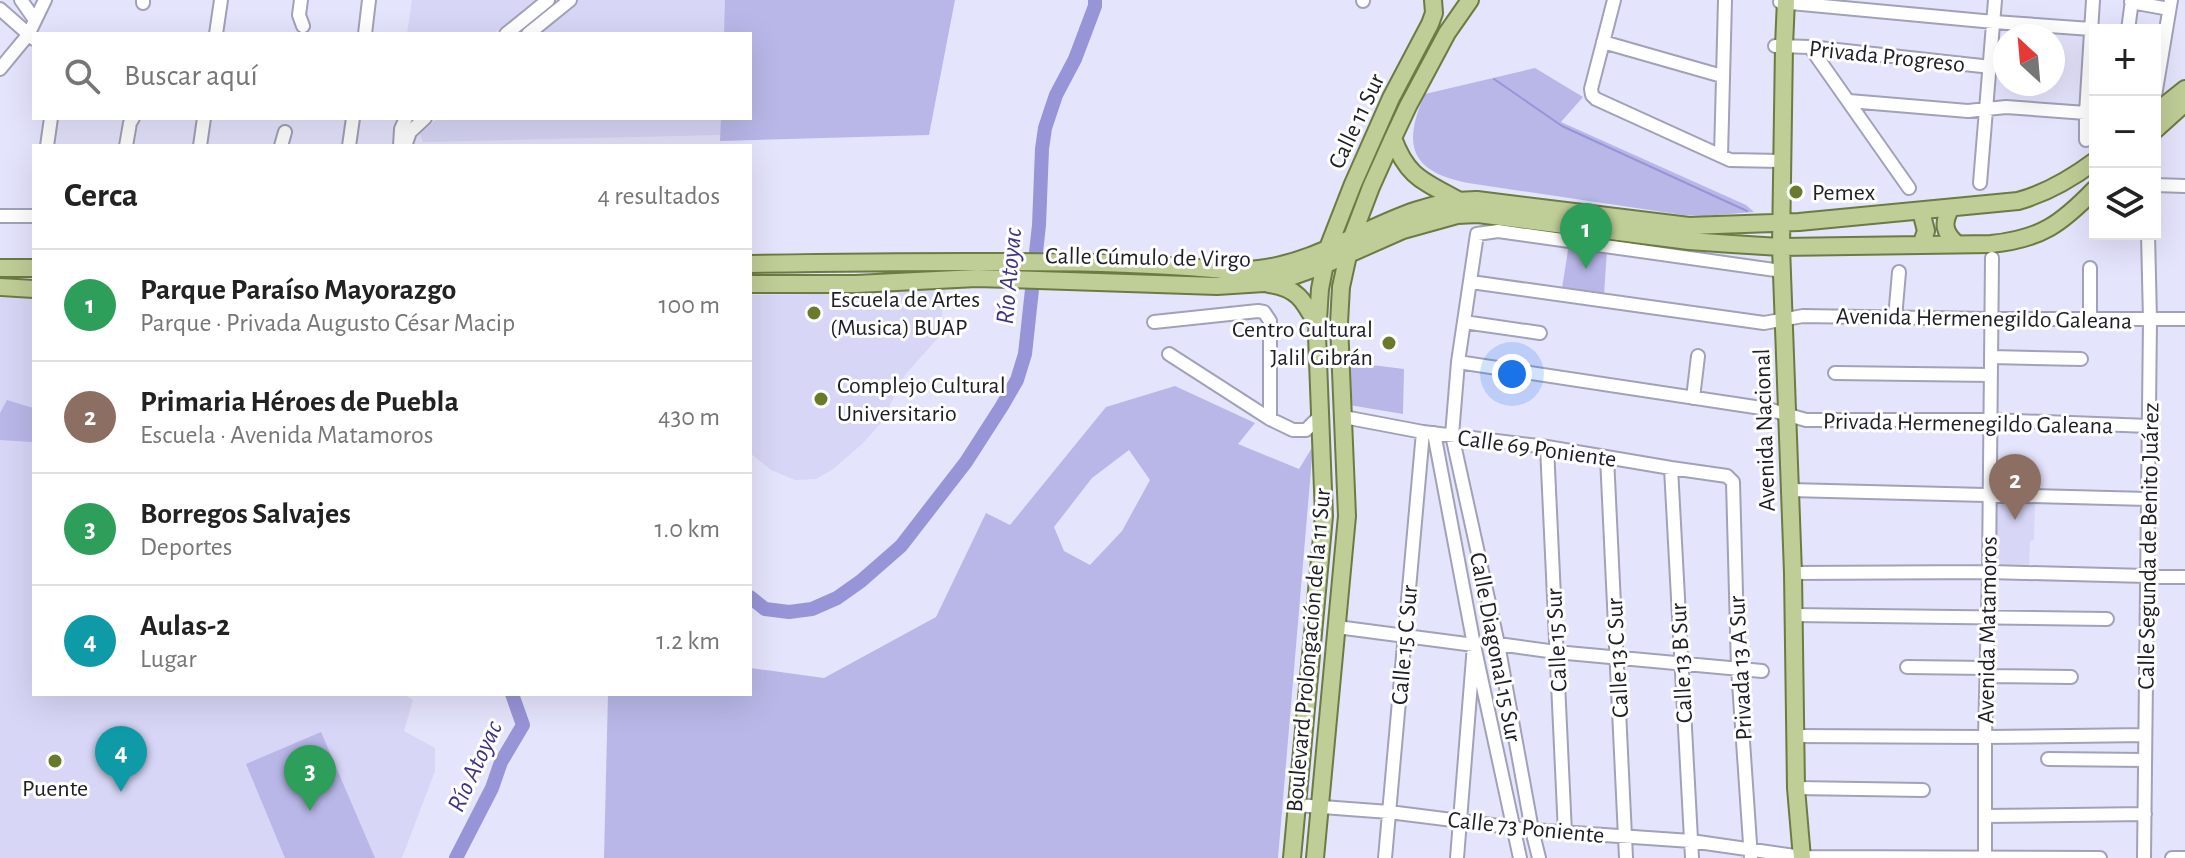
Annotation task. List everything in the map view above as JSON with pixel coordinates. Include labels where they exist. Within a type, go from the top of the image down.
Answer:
[{"type":"main road","name":"Calle 11 Sur","points":[[1324,265],[1353,184],[1391,98],[1430,24],[1434,13],[1433,0]]},
{"type":"main road","name":"Calle 11 Sur","points":[[1348,255],[1371,187],[1408,106],[1447,33],[1470,0]]},
{"type":"main road","name":"Avenida Nacional","points":[[1782,1],[1777,223],[1781,247],[1793,573],[1796,788],[1802,857]]},
{"type":"main road","points":[[2161,108],[2185,89]]},
{"type":"main road","points":[[2161,125],[2185,103]]},
{"type":"main road","points":[[1393,138],[1400,159],[1411,173],[1458,200],[1689,226],[1777,223],[2018,201],[2050,190],[2089,165]]},
{"type":"main road","points":[[1353,184],[1371,187]]},
{"type":"main road","name":"Calle Cúmulo de Virgo","points":[[752,264],[977,270],[1105,282],[1217,286],[1264,283],[1293,276],[1403,230],[1457,215],[1478,214],[1689,241],[1781,247],[2007,243],[2035,236],[2064,219],[2089,195]]},
{"type":"main road","name":"Calle Cúmulo de Virgo","points":[[752,284],[856,284],[977,270],[1106,263],[1259,269],[1288,263],[1328,248],[1398,216],[1458,200]]},
{"type":"main road","points":[[1951,208],[1945,220],[1945,229],[1957,244]]},
{"type":"main road","points":[[1921,211],[1926,231],[1921,245]]},
{"type":"main road","name":"Boulevard Prolongación de la 11 Sur","points":[[1315,858],[1347,516],[1339,323],[1341,287],[1348,255]]},
{"type":"main road","name":"Boulevard Prolongación de la 11 Sur","points":[[1292,858],[1324,516],[1317,325],[1324,265]]},
{"type":"main road","points":[[0,268],[32,268]]},
{"type":"main road","points":[[1264,283],[1289,289],[1299,295],[1317,325]]},
{"type":"main road","points":[[7,287],[32,286]]},
{"type":"street","points":[[21,0],[35,20]]},
{"type":"street","points":[[32,32],[45,0]]},
{"type":"street","points":[[216,32],[221,0]]},
{"type":"street","points":[[301,0],[299,15],[303,26]]},
{"type":"street","points":[[365,32],[369,0]]},
{"type":"street","points":[[508,32],[548,0]]},
{"type":"street","points":[[530,32],[570,0]]},
{"type":"street","points":[[1614,0],[1591,89],[1596,99],[1721,156],[1739,161],[1778,162]]},
{"type":"street","points":[[1721,156],[1724,0]]},
{"type":"street","points":[[1980,183],[1995,0]]},
{"type":"street","points":[[2091,24],[2093,0]]},
{"type":"street","points":[[1782,1],[2089,29]]},
{"type":"street","points":[[2129,24],[2131,1],[2170,4],[2161,59]]},
{"type":"street","points":[[0,9],[31,37],[0,69]]},
{"type":"street","points":[[1603,42],[1722,76]]},
{"type":"street","name":"Privada Progreso","points":[[1780,46],[1991,67]]},
{"type":"street","points":[[1810,47],[1909,188]]},
{"type":"street","points":[[2086,140],[2089,63]]},
{"type":"street","points":[[1849,101],[1968,111],[2006,107],[2086,113]]},
{"type":"street","points":[[47,144],[51,120]]},
{"type":"street","points":[[126,144],[132,120]]},
{"type":"street","points":[[200,144],[204,120]]},
{"type":"street","points":[[349,144],[353,120]]},
{"type":"street","points":[[402,144],[401,129],[405,120]]},
{"type":"street","points":[[403,144],[423,120]]},
{"type":"street","points":[[282,144],[285,132]]},
{"type":"street","points":[[2161,185],[2185,186]]},
{"type":"street","points":[[0,216],[32,216]]},
{"type":"street","name":"Calle Diagonal 15 Sur","points":[[1539,858],[1498,644],[1452,435],[1453,401],[1477,234],[1498,231],[1782,271]]},
{"type":"street","name":"Calle Segunda de Benito Juárez","points":[[2144,858],[2148,240]]},
{"type":"street","name":"Avenida Matamoros","points":[[1985,858],[1992,258]]},
{"type":"street","points":[[2090,268],[2090,320]]},
{"type":"street","points":[[1895,318],[1899,272]]},
{"type":"street","name":"Avenida Hermenegildo Galeana","points":[[1471,282],[1764,323],[1803,316],[2185,319]]},
{"type":"street","points":[[1154,322],[1264,312],[1270,321],[1270,419]]},
{"type":"street","points":[[1464,322],[1540,333]]},
{"type":"street","points":[[1169,354],[1270,419],[1298,431],[1306,430],[1320,416]]},
{"type":"street","points":[[1693,398],[1698,356]]},
{"type":"street","points":[[1991,357],[2081,359]]},
{"type":"street","name":"Privada Hermenegildo Galeana","points":[[1458,362],[1768,409],[1806,420],[1991,420],[2149,426]]},
{"type":"street","points":[[1835,373],[1991,375]]},
{"type":"street","name":"Calle 69 Poniente","points":[[1344,417],[1428,433],[1547,447],[1731,478]]},
{"type":"street","name":"Calle Diagonal 15 Sur","points":[[1428,433],[1520,858]]},
{"type":"street","name":"Calle 15 C Sur","points":[[1385,858],[1405,635],[1428,433]]},
{"type":"street","name":"Calle 15 Sur","points":[[1547,447],[1565,833]]},
{"type":"street","name":"Calle 13 C Sur","points":[[1607,457],[1626,858]]},
{"type":"street","name":"Calle 13 B Sur","points":[[1671,468],[1692,858]]},
{"type":"street","name":"Privada 13 A Sur","points":[[1731,478],[1738,668],[1751,853]]},
{"type":"street","points":[[1790,490],[2148,499]]},
{"type":"street","points":[[1793,573],[1989,572],[2185,577]]},
{"type":"street","points":[[1793,615],[2107,619]]},
{"type":"street","points":[[1337,627],[1474,645],[1457,858]]},
{"type":"street","points":[[1498,644],[1762,671]]},
{"type":"street","points":[[1907,667],[2071,677]]},
{"type":"street","points":[[1795,736],[2145,735]]},
{"type":"street","points":[[2048,759],[2145,760]]},
{"type":"street","points":[[1796,788],[1923,790]]},
{"type":"street","name":"Calle 73 Poniente","points":[[1296,805],[1389,812],[1532,830],[1691,841],[1751,853],[1802,857],[2100,858]]},
{"type":"street","points":[[1985,816],[2145,814]]},
{"type":"street","points":[[2172,858],[2185,858]]},
{"type":"shaded area","points":[[412,0],[535,0],[495,32],[407,32]]},
{"type":"shaded area","points":[[578,0],[726,0],[725,32],[540,32]]},
{"type":"shaded area","points":[[725,0],[955,0],[929,135],[720,141],[721,120],[752,120],[752,32],[724,32]]},
{"type":"shaded area","points":[[1535,68],[1583,97],[1561,122],[1746,205],[1754,212],[1683,215],[1468,183],[1434,172],[1423,163],[1416,154],[1413,142],[1418,112],[1425,94]]},
{"type":"shaded area","points":[[436,120],[722,120],[721,135],[423,142],[420,133]]},
{"type":"shaded area","points":[[1569,244],[1607,250],[1604,295],[1562,288]]},
{"type":"shaded area","name":"Complejo Cultural Universitario","points":[[946,289],[938,338],[905,375],[881,423],[832,470],[816,479],[795,480],[771,470],[752,455],[752,295]]},
{"type":"shaded area","points":[[0,298],[32,298],[32,696],[406,696],[413,700],[404,731],[435,748],[435,771],[402,858],[0,858]]},
{"type":"shaded area","points":[[1348,362],[1404,369],[1403,414],[1349,405]]},
{"type":"shaded area","points":[[1175,386],[1255,423],[1238,444],[1299,469],[1313,446],[1278,858],[604,858],[608,696],[752,696],[752,668],[824,678],[936,617],[986,513],[1010,525],[1106,407]],"holes":[[[1129,450],[1150,480],[1122,531],[1090,565],[1064,551],[1054,527],[1092,478]]]},
{"type":"shaded area","points":[[7,400],[32,408],[32,442],[0,440],[0,413]]},
{"type":"shaded area","points":[[1995,500],[2035,501],[2034,540],[2030,541],[2029,568],[1993,567]]},
{"type":"shaded area","points":[[321,732],[375,858],[285,858],[246,764]]},
{"type":"waterway","name":"Río Atoyac","points":[[752,599],[765,609],[789,612],[812,609],[837,598],[861,581],[901,546],[966,462],[1017,380],[1025,354],[1039,225],[1045,128],[1056,95],[1075,59],[1095,0]]},
{"type":"waterway","points":[[1494,79],[1562,126],[1747,211]]},
{"type":"waterway","name":"Río Atoyac","points":[[456,858],[492,788],[501,762],[523,725],[513,696]]},
{"type":"place","name":"Pemex","points":[[1796,192]]},
{"type":"place","name":"Parque Paraíso Mayorazgo","points":[[1586,269]]},
{"type":"place","name":"Escuela de Artes (Musica) BUAP","points":[[814,313]]},
{"type":"place","name":"Centro Cultural Jalil Gibrán","points":[[1389,343]]},
{"type":"place","name":"Complejo Cultural Universitario","points":[[821,399]]},
{"type":"place","name":"Primaria Héroes de Puebla","points":[[2015,520]]},
{"type":"place","name":"Puente","points":[[55,761]]},
{"type":"place","name":"Aulas-2","points":[[121,792]]},
{"type":"place","name":"Borregos Salvajes","points":[[310,811]]}]
